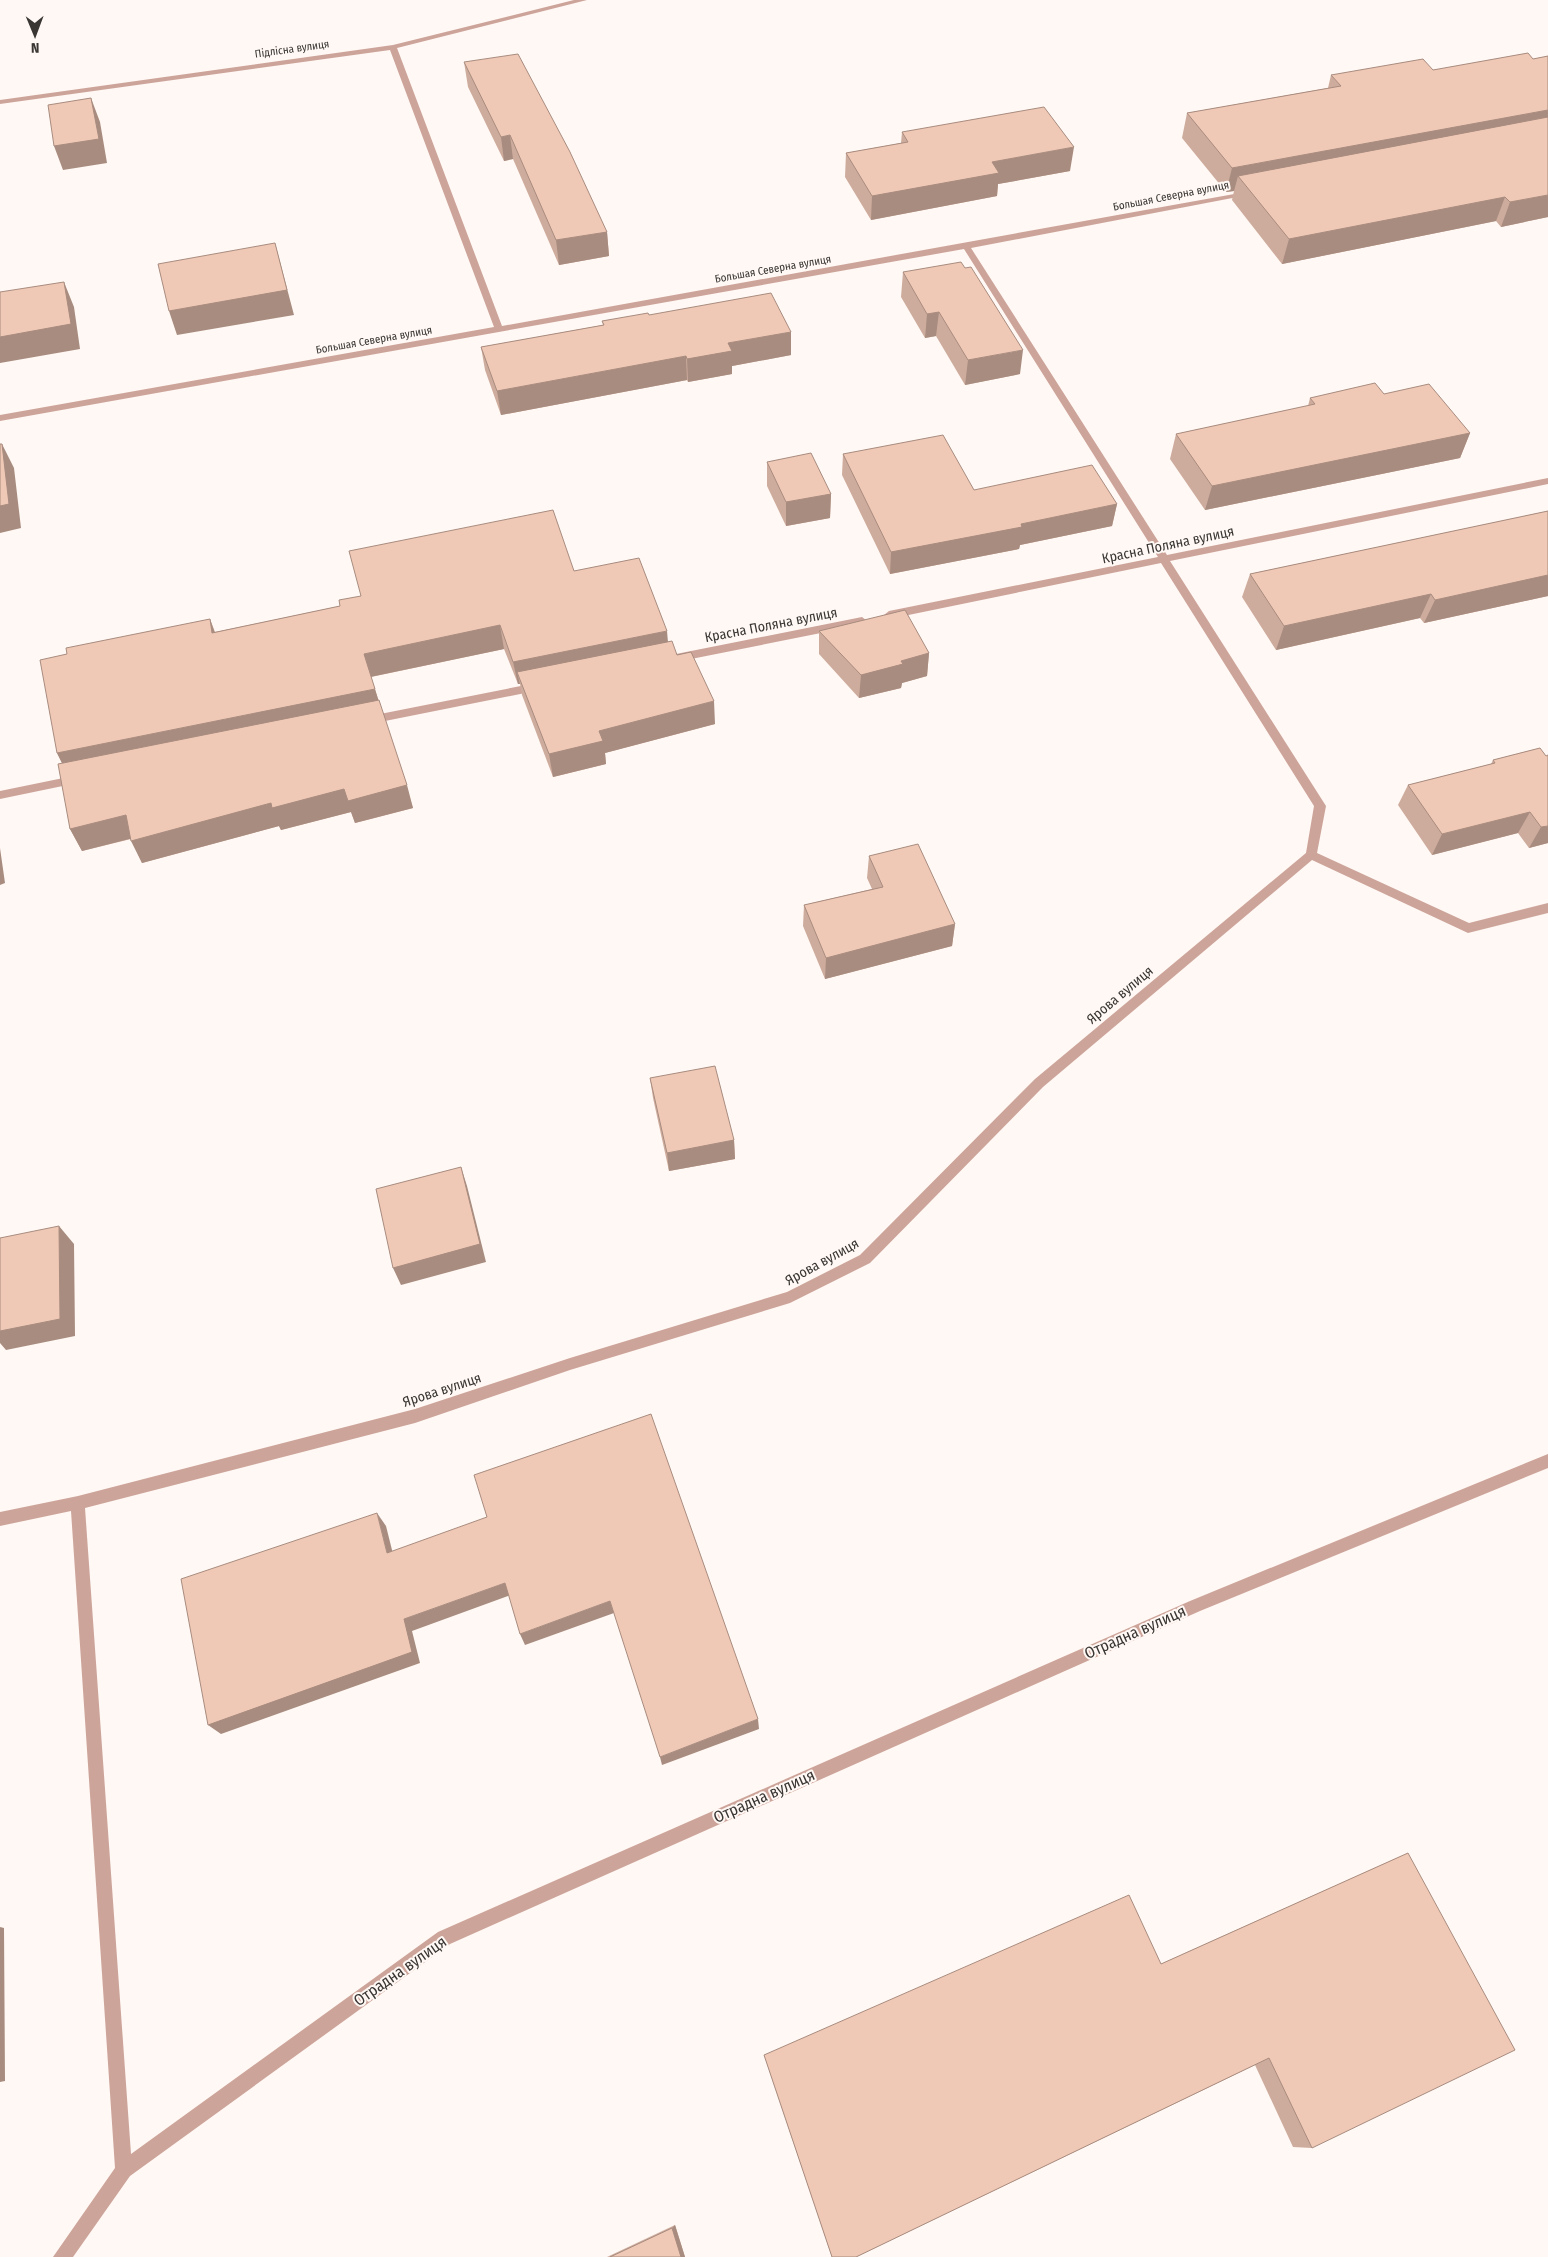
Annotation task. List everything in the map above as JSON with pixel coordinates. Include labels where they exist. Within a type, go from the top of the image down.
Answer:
[{"type":"street","name":"Підлісна вулиця","points":[[0,102],[393,46],[583,0]]},
{"type":"street","points":[[393,46],[500,329]]},
{"type":"street","name":"Большая Северна вулиця","points":[[0,418],[966,246],[1257,191]]},
{"type":"street","points":[[966,246],[1320,806],[1311,855],[1468,928],[1548,908]]},
{"type":"street","name":"Красна Поляна вулиця","points":[[665,661],[1548,481]]},
{"type":"street","points":[[362,722],[547,684]]},
{"type":"street","points":[[0,795],[88,777]]},
{"type":"street","name":"Ярова вулиця","points":[[0,1519],[78,1504],[415,1416],[580,1361],[790,1297],[865,1259],[1039,1083],[1311,855]]},
{"type":"street","name":"Отрадна вулиця","points":[[62,2257],[124,2170],[444,1938],[1194,1606],[1548,1460]]},
{"type":"street","points":[[78,1504],[124,2170]]},
{"type":"building","points":[[1528,53],[1533,59],[1548,56],[1548,110],[1232,168],[1187,113],[1341,86],[1331,75],[1423,59],[1433,70]]},
{"type":"building","points":[[518,54],[570,152],[607,232],[556,240],[510,135],[501,137],[464,62]]},
{"type":"building","points":[[91,98],[99,139],[54,146],[48,105]]},
{"type":"building","points":[[1044,107],[1074,147],[992,162],[999,173],[872,196],[846,153],[908,142],[902,132]]},
{"type":"building","points":[[1548,117],[1548,195],[1510,202],[1505,197],[1289,239],[1238,176]]},
{"type":"building","points":[[275,243],[287,290],[169,311],[158,264]]},
{"type":"building","points":[[961,262],[965,268],[971,267],[1023,350],[968,360],[939,312],[927,314],[903,272]]},
{"type":"building","points":[[64,282],[71,324],[0,337],[0,292]]},
{"type":"building","points":[[771,293],[791,332],[728,343],[732,351],[687,359],[686,356],[497,391],[481,347],[604,325],[602,321],[648,313],[649,315]]},
{"type":"building","points":[[1375,383],[1384,394],[1429,384],[1470,433],[1212,486],[1176,434],[1315,404],[1310,398]]},
{"type":"building","points":[[943,435],[974,490],[1092,465],[1117,504],[1021,524],[1022,527],[891,552],[843,454]]},
{"type":"building","points":[[0,444],[2,444],[9,504],[0,506]]},
{"type":"building","points":[[811,453],[831,494],[786,502],[767,462]]},
{"type":"building","points":[[553,510],[574,571],[639,558],[667,631],[513,662],[500,625],[364,654],[375,689],[57,753],[40,660],[67,654],[66,648],[210,619],[212,633],[340,606],[339,600],[361,596],[349,551]]},
{"type":"building","points":[[1548,511],[1548,575],[1435,600],[1431,594],[1284,626],[1250,574]]},
{"type":"building","points":[[905,610],[929,653],[901,661],[903,664],[861,675],[819,631]]},
{"type":"building","points":[[672,641],[677,655],[691,652],[714,701],[599,731],[603,741],[549,754],[517,672]]},
{"type":"building","points":[[379,700],[407,785],[348,801],[344,789],[272,808],[271,803],[131,841],[126,815],[70,829],[58,764]]},
{"type":"building","points":[[1540,748],[1546,756],[1548,755],[1548,826],[1541,827],[1530,812],[1442,834],[1408,785],[1495,763],[1493,760]]},
{"type":"building","points":[[918,844],[955,924],[826,958],[804,905],[883,887],[869,856]]},
{"type":"building","points":[[715,1066],[734,1140],[667,1153],[650,1078]]},
{"type":"building","points":[[461,1167],[480,1244],[393,1268],[376,1189]]},
{"type":"building","points":[[59,1226],[60,1319],[0,1331],[0,1238]]},
{"type":"building","points":[[651,1414],[758,1719],[660,1757],[610,1601],[520,1634],[505,1583],[404,1619],[412,1652],[208,1725],[181,1579],[377,1513],[387,1553],[487,1517],[474,1475]]},
{"type":"building","points":[[1408,1853],[1515,2050],[1312,2148],[1269,2058],[856,2257],[832,2257],[764,2055],[1129,1895],[1161,1964]]},
{"type":"building","points":[[672,2228],[681,2257],[610,2257]]}]
